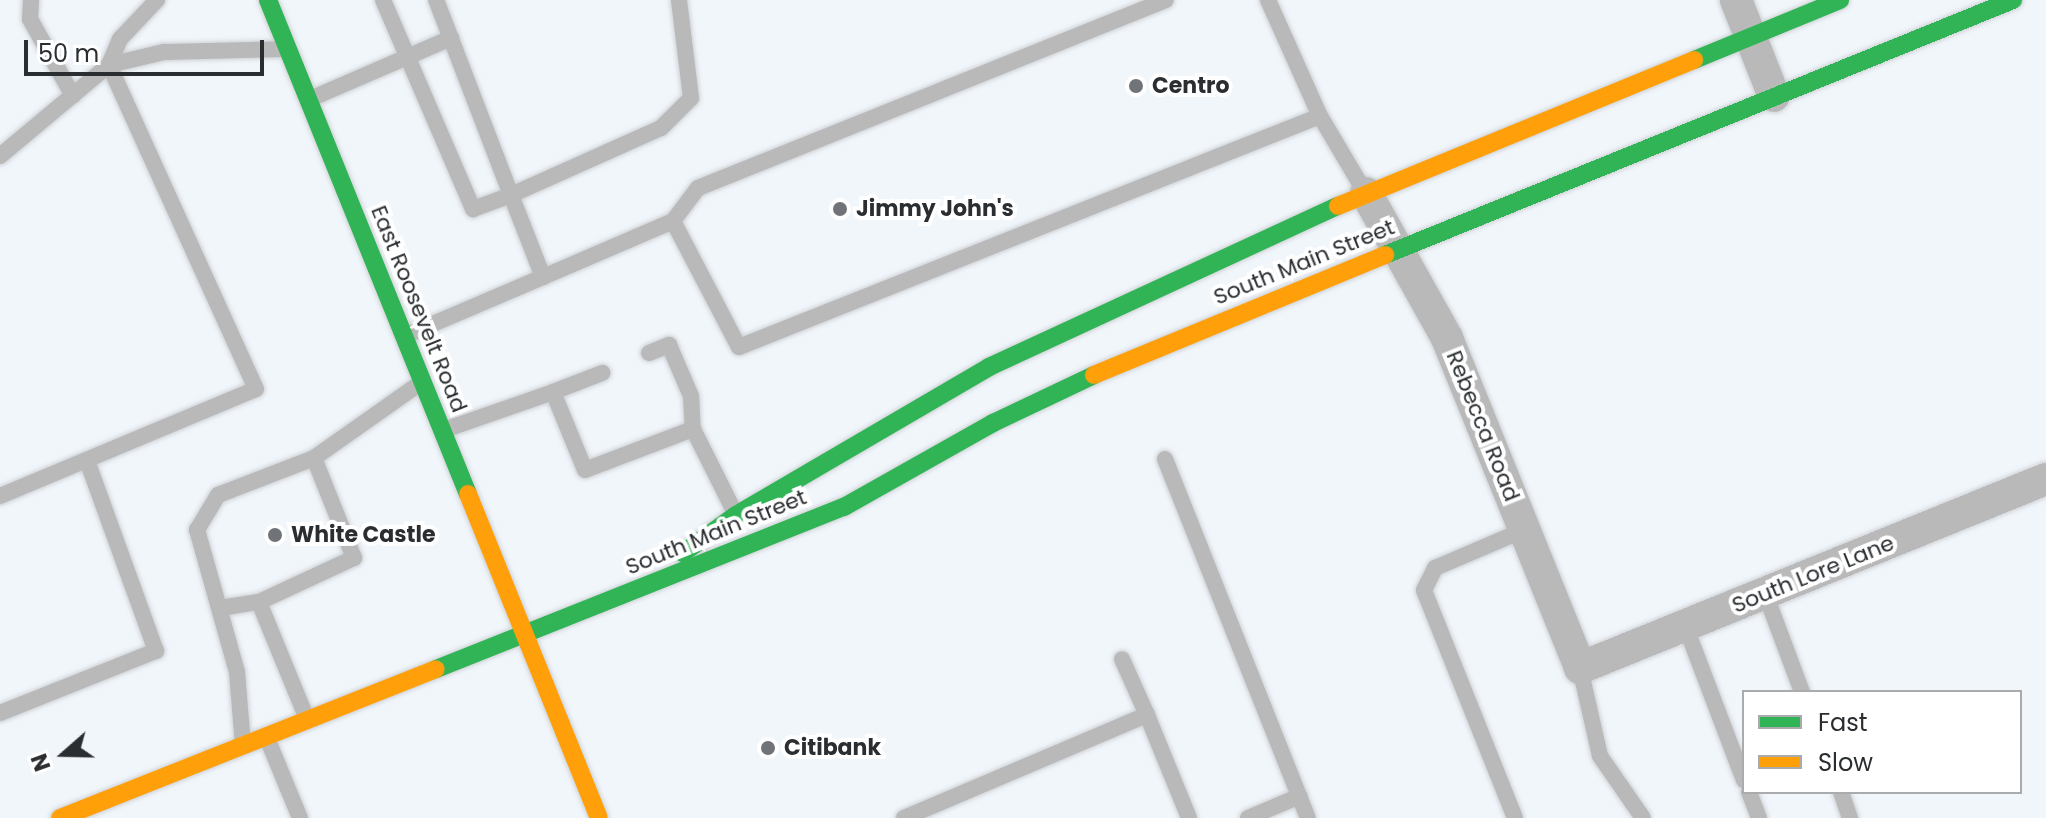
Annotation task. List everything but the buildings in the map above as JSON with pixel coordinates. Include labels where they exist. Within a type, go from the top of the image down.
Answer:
[{"type":"street","name":"East Roosevelt Road","points":[[268,0],[599,818]]},
{"type":"street","points":[[1736,0],[1774,96]]},
{"type":"street","name":"South Main Street","points":[[625,594],[736,515],[989,367],[1366,193],[1840,0]]},
{"type":"street","name":"South Main Street","points":[[60,818],[91,812],[243,746],[844,507],[993,423],[1125,361],[2013,0]]},
{"type":"street","name":"Rebecca Road","points":[[1366,193],[1401,249],[1447,338],[1580,668]]},
{"type":"street","name":"South Lore Lane","points":[[1580,668],[2046,479]]},
{"type":"lane","points":[[31,0],[30,19],[73,96]]},
{"type":"lane","points":[[0,156],[109,65],[120,39],[157,0]]},
{"type":"lane","points":[[383,0],[473,209],[661,128],[691,98],[679,0]]},
{"type":"lane","points":[[436,0],[543,277]]},
{"type":"lane","points":[[404,336],[673,221],[698,188],[1166,0]]},
{"type":"lane","points":[[1268,0],[1320,116],[1366,193]]},
{"type":"lane","points":[[309,100],[451,38]]},
{"type":"lane","points":[[109,65],[164,52],[288,49]]},
{"type":"lane","points":[[0,496],[256,389],[109,65]]},
{"type":"lane","points":[[673,221],[739,347],[1320,116]]},
{"type":"lane","points":[[649,353],[669,345],[691,396],[693,429],[736,515]]},
{"type":"lane","points":[[443,431],[602,373]]},
{"type":"lane","points":[[243,746],[237,672],[197,530],[218,495],[314,458],[423,381]]},
{"type":"lane","points":[[553,392],[585,470],[693,429]]},
{"type":"lane","points":[[220,608],[259,602],[354,558],[314,458]]},
{"type":"lane","points":[[1165,459],[1308,818]]},
{"type":"lane","points":[[0,711],[156,651],[87,460]]},
{"type":"lane","points":[[1515,818],[1424,590],[1435,568],[1524,530]]},
{"type":"lane","points":[[1765,593],[1801,690]]},
{"type":"lane","points":[[259,602],[307,721]]},
{"type":"lane","points":[[1685,625],[1742,775]]},
{"type":"lane","points":[[1122,659],[1189,818]]},
{"type":"lane","points":[[1580,668],[1600,756],[1643,818]]},
{"type":"lane","points":[[904,818],[1147,715]]},
{"type":"lane","points":[[267,737],[298,817]]},
{"type":"lane","points":[[1750,794],[1759,818]]},
{"type":"lane","points":[[1842,794],[1850,818]]},
{"type":"lane","points":[[1248,818],[1300,796]]},
{"type":"traffic: fast","points":[[268,0],[468,494]]},
{"type":"traffic: fast","points":[[1694,60],[1840,0]]},
{"type":"traffic: fast","points":[[1385,255],[2013,0]]},
{"type":"traffic: fast","points":[[683,553],[736,515],[989,367],[1338,206]]},
{"type":"traffic: fast","points":[[436,669],[844,507],[993,423],[1094,375]]},
{"type":"traffic: slow","points":[[1338,206],[1694,60]]},
{"type":"traffic: slow","points":[[1094,375],[1385,255]]},
{"type":"traffic: slow","points":[[468,494],[599,818]]},
{"type":"traffic: slow","points":[[60,818],[436,669]]},
{"type":"place","name":"Centro","points":[[1136,86]]},
{"type":"place","name":"Jimmy John's","points":[[840,209]]},
{"type":"place","name":"White Castle","points":[[275,535]]},
{"type":"place","name":"Citibank","points":[[768,748]]}]
